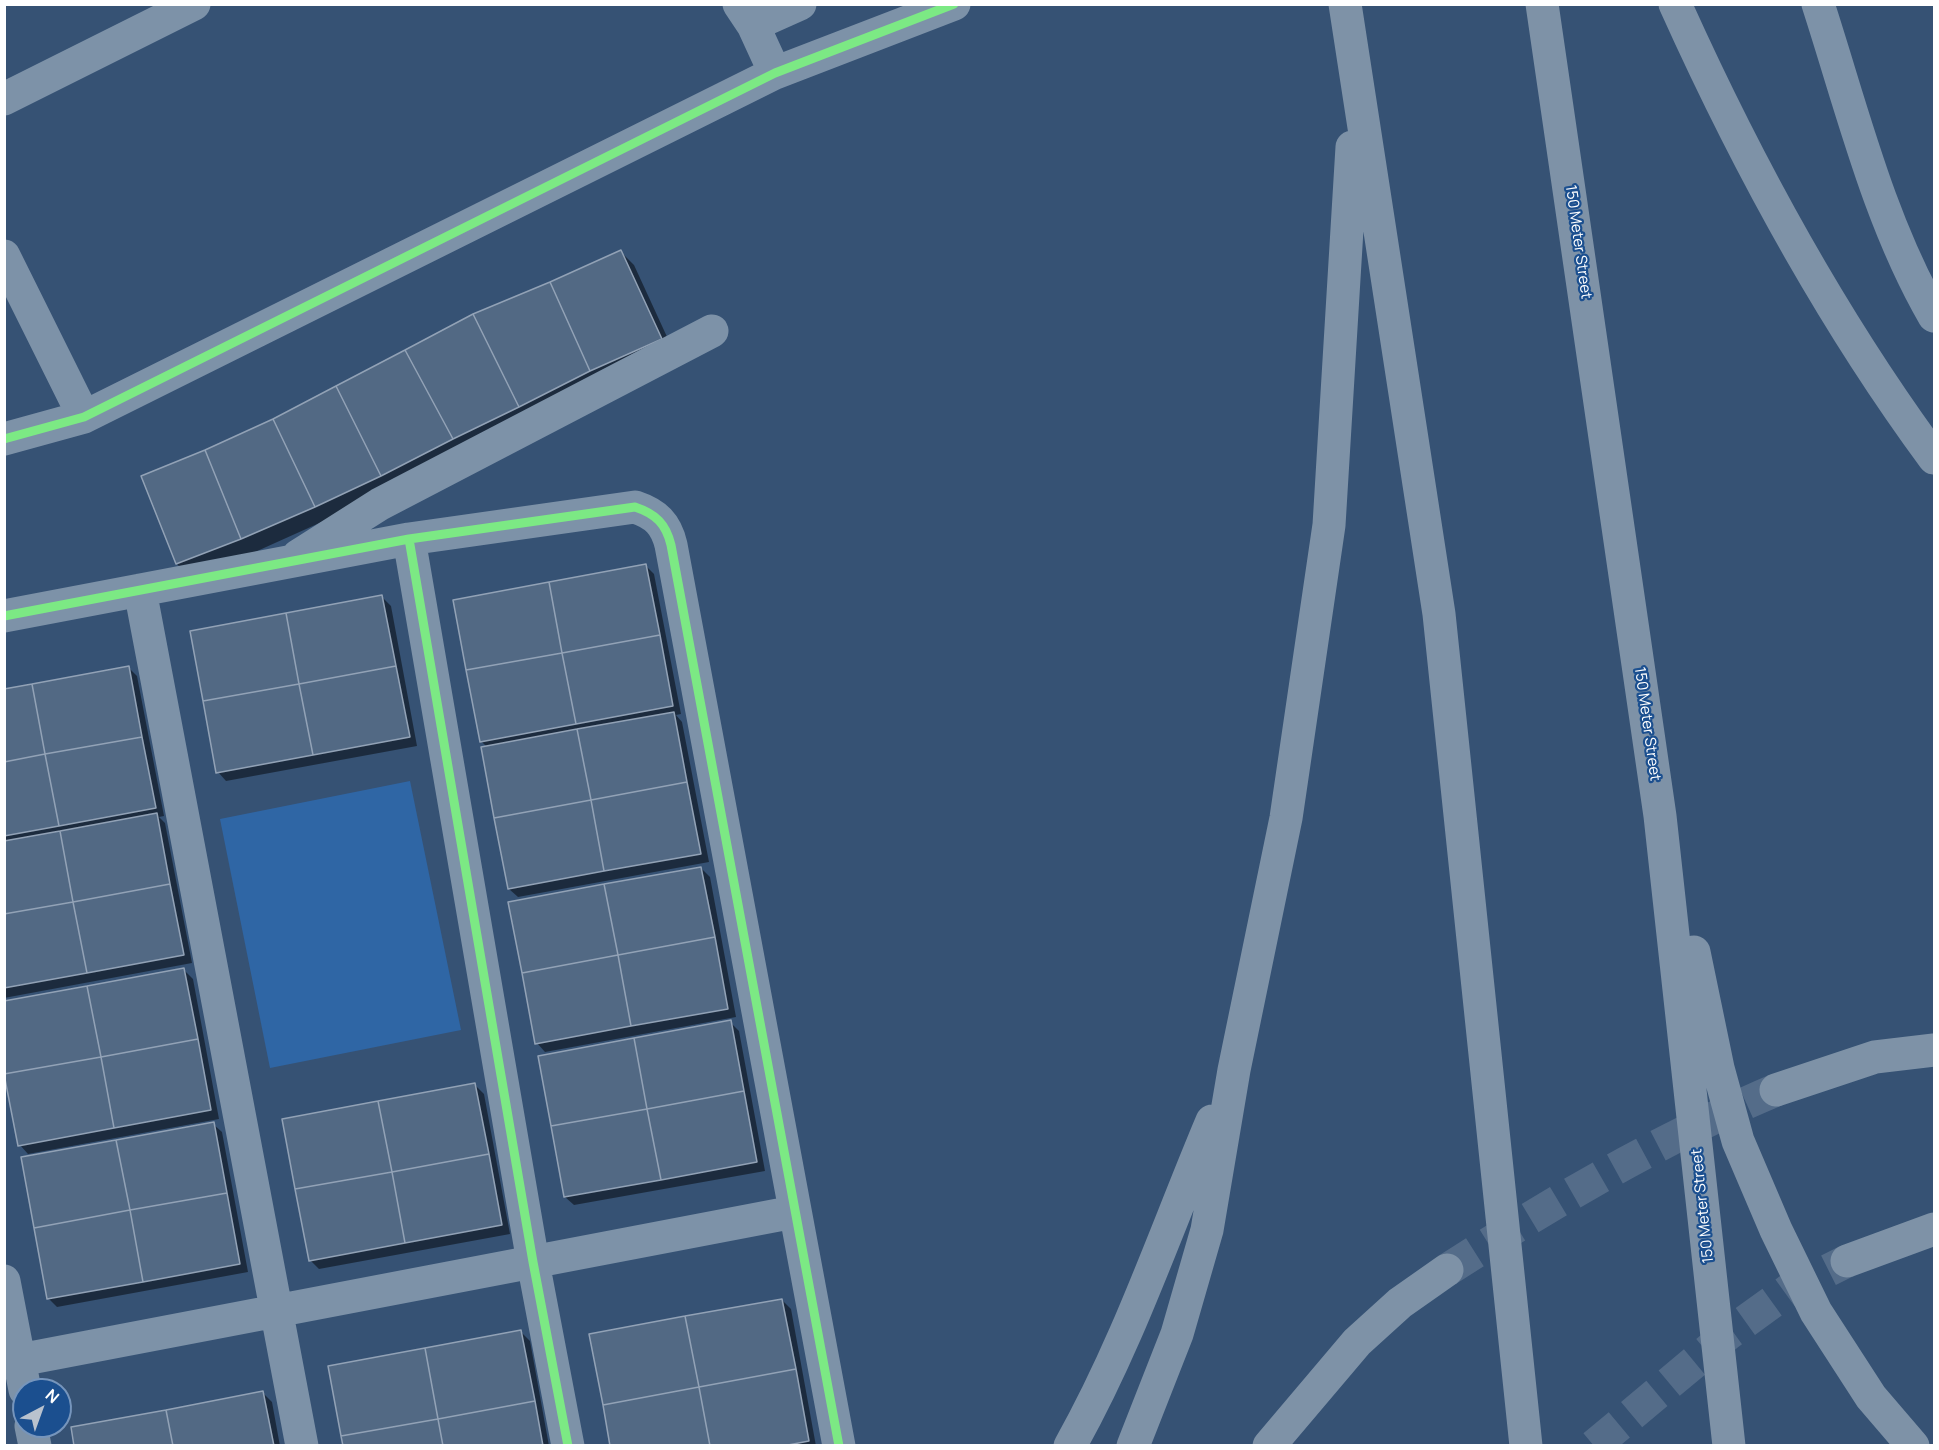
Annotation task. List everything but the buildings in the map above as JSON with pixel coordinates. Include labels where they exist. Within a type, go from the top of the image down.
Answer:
[{"type":"highway","points":[[1345,4],[1438,614],[1526,1446]]},
{"type":"highway","name":"150 Meter Street","points":[[1542,4],[1660,816],[1729,1446]]},
{"type":"highway","points":[[1675,4],[1752,164],[1798,249],[1882,388],[1935,458]]},
{"type":"highway","points":[[1133,1446],[1177,1334],[1207,1230],[1234,1070],[1286,818],[1329,525],[1356,82]]},
{"type":"highway","points":[[1660,816],[1690,931],[1718,1068],[1738,1141],[1776,1230],[1816,1312],[1871,1397],[1913,1446]]},
{"type":"highway","points":[[1776,1090],[1875,1057],[1935,1050]]},
{"type":"highway","points":[[1070,1446],[1092,1406],[1131,1319],[1234,1070]]},
{"type":"highway","points":[[1847,1261],[1935,1229]]},
{"type":"highway","points":[[1269,1446],[1357,1342],[1400,1303],[1447,1270]]},
{"type":"street","points":[[4,99],[194,4]]},
{"type":"street","points":[[775,74],[746,15],[800,4]]},
{"type":"street","points":[[4,439],[84,417],[775,74],[954,4]]},
{"type":"street","points":[[1818,4],[1882,200],[1923,297],[1935,316]]},
{"type":"street","points":[[4,256],[84,417]]},
{"type":"street","points":[[261,567],[292,561],[320,540],[380,504],[712,331]]},
{"type":"street","points":[[4,616],[409,539],[635,507],[654,516],[668,531],[839,1446]]},
{"type":"street","points":[[409,539],[533,1262],[568,1446]]},
{"type":"street","points":[[140,590],[302,1446]]},
{"type":"street","points":[[4,1281],[16,1371],[276,1311],[794,1212]]},
{"type":"shaded area","points":[[410,781],[461,1030],[270,1068],[220,819]]},
{"type":"tunnel","points":[[1447,1270],[1608,1173],[1691,1129],[1776,1090]]},
{"type":"tunnel","points":[[1594,1446],[1728,1334],[1789,1290],[1847,1261]]},
{"type":"cycle path","points":[[4,439],[84,417],[775,73],[954,4]]},
{"type":"cycle path","points":[[4,616],[409,539],[635,507],[649,513],[659,521],[671,545],[839,1446]]},
{"type":"cycle path","points":[[409,539],[533,1262],[568,1446]]}]
